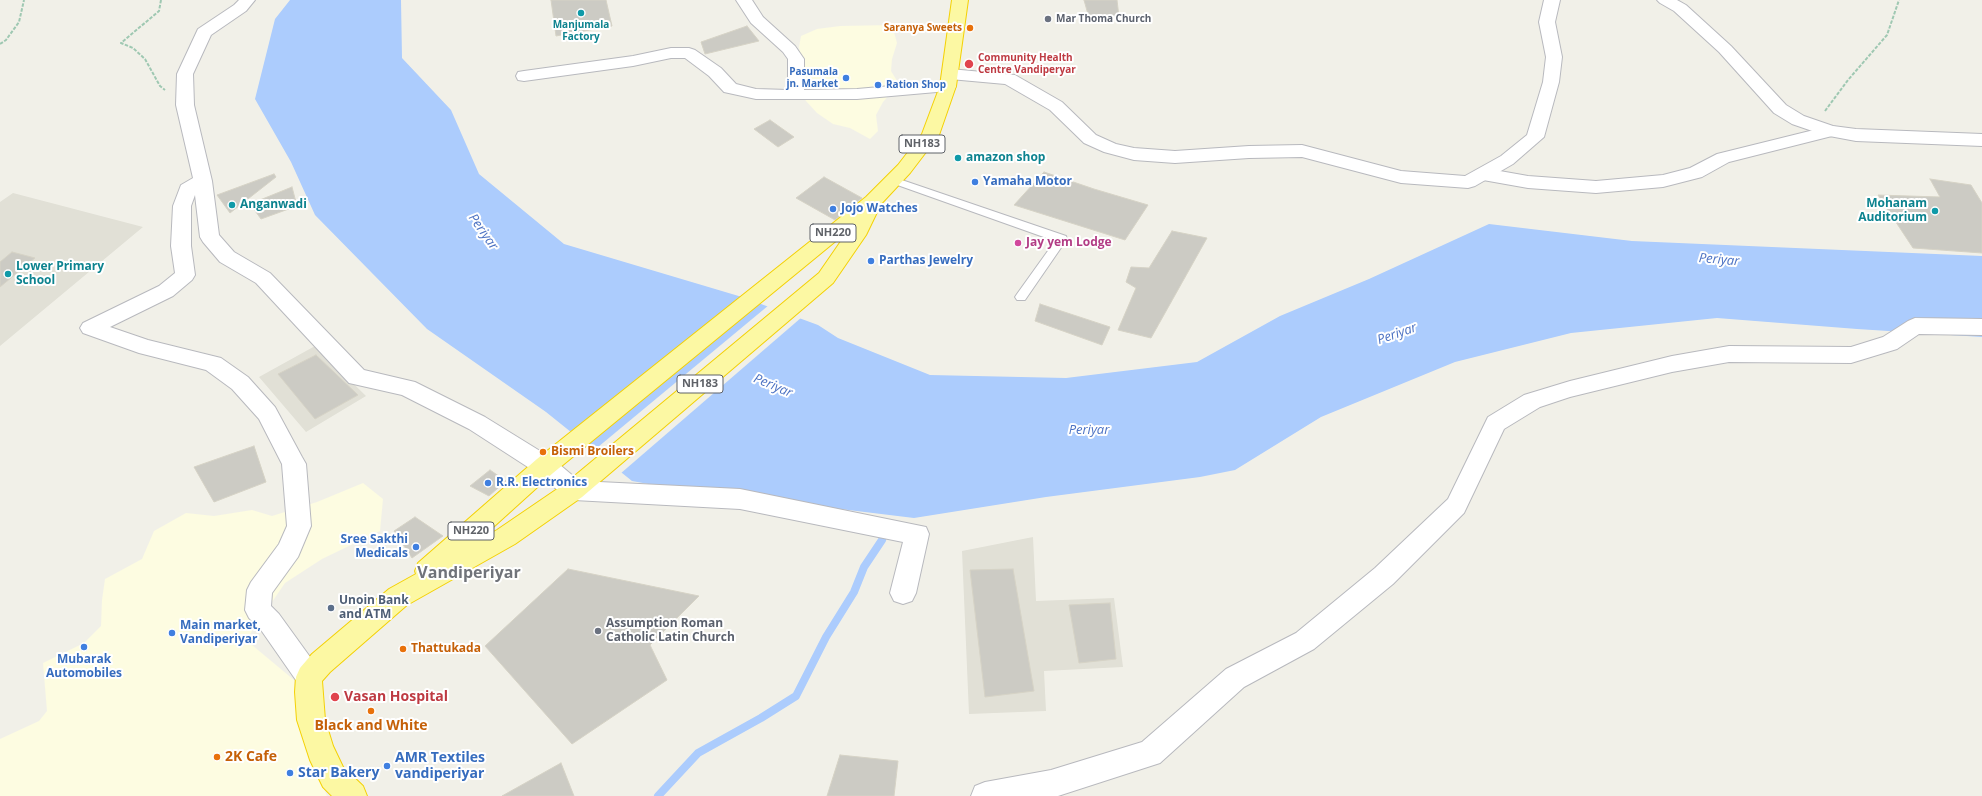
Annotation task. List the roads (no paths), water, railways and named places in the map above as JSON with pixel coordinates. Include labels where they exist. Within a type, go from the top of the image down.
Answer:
[{"type":"highway","name":"NH183","points":[[309,677],[321,663],[398,597],[506,537],[574,490],[826,278],[856,235],[873,201],[904,170],[930,135],[949,80],[960,0]]},
{"type":"highway","name":"NH220","points":[[398,597],[545,466],[873,201]]},
{"type":"highway","points":[[309,677],[308,692],[311,720],[320,750],[333,777],[353,796]]},
{"type":"street","points":[[247,0],[240,8],[204,32],[185,74],[184,105],[203,180],[210,237],[227,257],[263,278],[357,377],[407,388],[477,423],[545,466],[574,490],[740,499],[917,534],[903,593]]},
{"type":"street","points":[[744,0],[757,20],[789,49],[796,59],[796,95]]},
{"type":"street","points":[[524,76],[671,53],[689,53],[715,72],[730,88],[756,94],[857,94],[949,80],[1009,79],[1056,106],[1090,139],[1110,148],[1134,154],[1175,157],[1250,152],[1302,151],[1401,177],[1468,182],[1507,160],[1535,137],[1551,82],[1554,57],[1547,22],[1550,3],[1552,0]]},
{"type":"street","points":[[1665,0],[1680,8],[1725,49],[1780,109],[1798,120],[1822,128],[1856,135],[1982,140]]},
{"type":"street","points":[[1483,174],[1528,182],[1596,187],[1663,181],[1696,173],[1723,158],[1822,128]]},
{"type":"street","points":[[203,180],[188,189],[182,206],[181,246],[184,275],[166,291],[90,328],[146,347],[213,364],[240,383],[267,413],[294,464],[299,526],[289,550],[260,590],[258,610],[270,622],[309,677]]},
{"type":"street","points":[[985,796],[1051,784],[1150,753],[1235,678],[1305,641],[1384,576],[1456,506],[1496,423],[1532,401],[1570,389],[1672,364],[1729,354],[1851,356],[1890,344],[1915,326],[1982,327]]},
{"type":"lane","points":[[893,180],[1062,240],[1021,297]]},
{"type":"water","name":"Periyar","points":[[290,0],[401,0],[402,58],[451,110],[479,174],[564,244],[742,297],[818,325],[838,338],[930,375],[1066,378],[1197,362],[1280,316],[1369,279],[1489,224],[1632,241],[1982,256],[1982,337],[1717,318],[1571,333],[1455,362],[1321,417],[1235,470],[1200,477],[1046,497],[914,518],[676,489],[632,481],[546,412],[427,329],[315,215],[291,162],[255,99],[275,19]]},
{"type":"waterway","points":[[658,796],[698,753],[761,718],[796,696],[826,637],[854,592],[864,567],[882,540]]},
{"type":"place","name":"Manjumala Factory","points":[[581,13]]},
{"type":"place","name":"Mar Thoma Church","points":[[1048,19]]},
{"type":"place","name":"Saranya Sweets","points":[[970,28]]},
{"type":"place","name":"Community Health Centre Vandiperyar","points":[[969,64]]},
{"type":"place","name":"Pasumala jn. Market","points":[[846,78]]},
{"type":"place","name":"Ration Shop","points":[[878,85]]},
{"type":"place","name":"amazon shop","points":[[958,158]]},
{"type":"place","name":"Yamaha Motor","points":[[975,182]]},
{"type":"place","name":"Anganwadi","points":[[232,205]]},
{"type":"place","name":"Jojo Watches","points":[[833,209]]},
{"type":"place","name":"Mohanam Auditorium","points":[[1935,211]]},
{"type":"place","name":"Jay yem Lodge","points":[[1018,243]]},
{"type":"place","name":"Parthas Jewelry","points":[[871,261]]},
{"type":"place","name":"Lower Primary School","points":[[8,274]]},
{"type":"place","name":"Bismi Broilers","points":[[543,452]]},
{"type":"place","name":"R.R. Electronics","points":[[488,483]]},
{"type":"place","name":"Sree Sakthi Medicals","points":[[416,547]]},
{"type":"place","name":"Unoin Bank and ATM","points":[[331,608]]},
{"type":"place","name":"Assumption Roman Catholic Latin Church","points":[[598,631]]},
{"type":"place","name":"Main market, Vandiperiyar","points":[[172,633]]},
{"type":"place","name":"Mubarak Automobiles","points":[[84,647]]},
{"type":"place","name":"Thattukada","points":[[403,649]]},
{"type":"place","name":"Vasan Hospital","points":[[335,697]]},
{"type":"place","name":"Black and White","points":[[371,711]]},
{"type":"place","name":"2K Cafe","points":[[217,757]]},
{"type":"place","name":"AMR Textiles vandiperiyar","points":[[387,766]]},
{"type":"place","name":"Star Bakery","points":[[290,773]]},
{"type":"district","name":"Vandiperiyar","points":[[469,573]]}]
